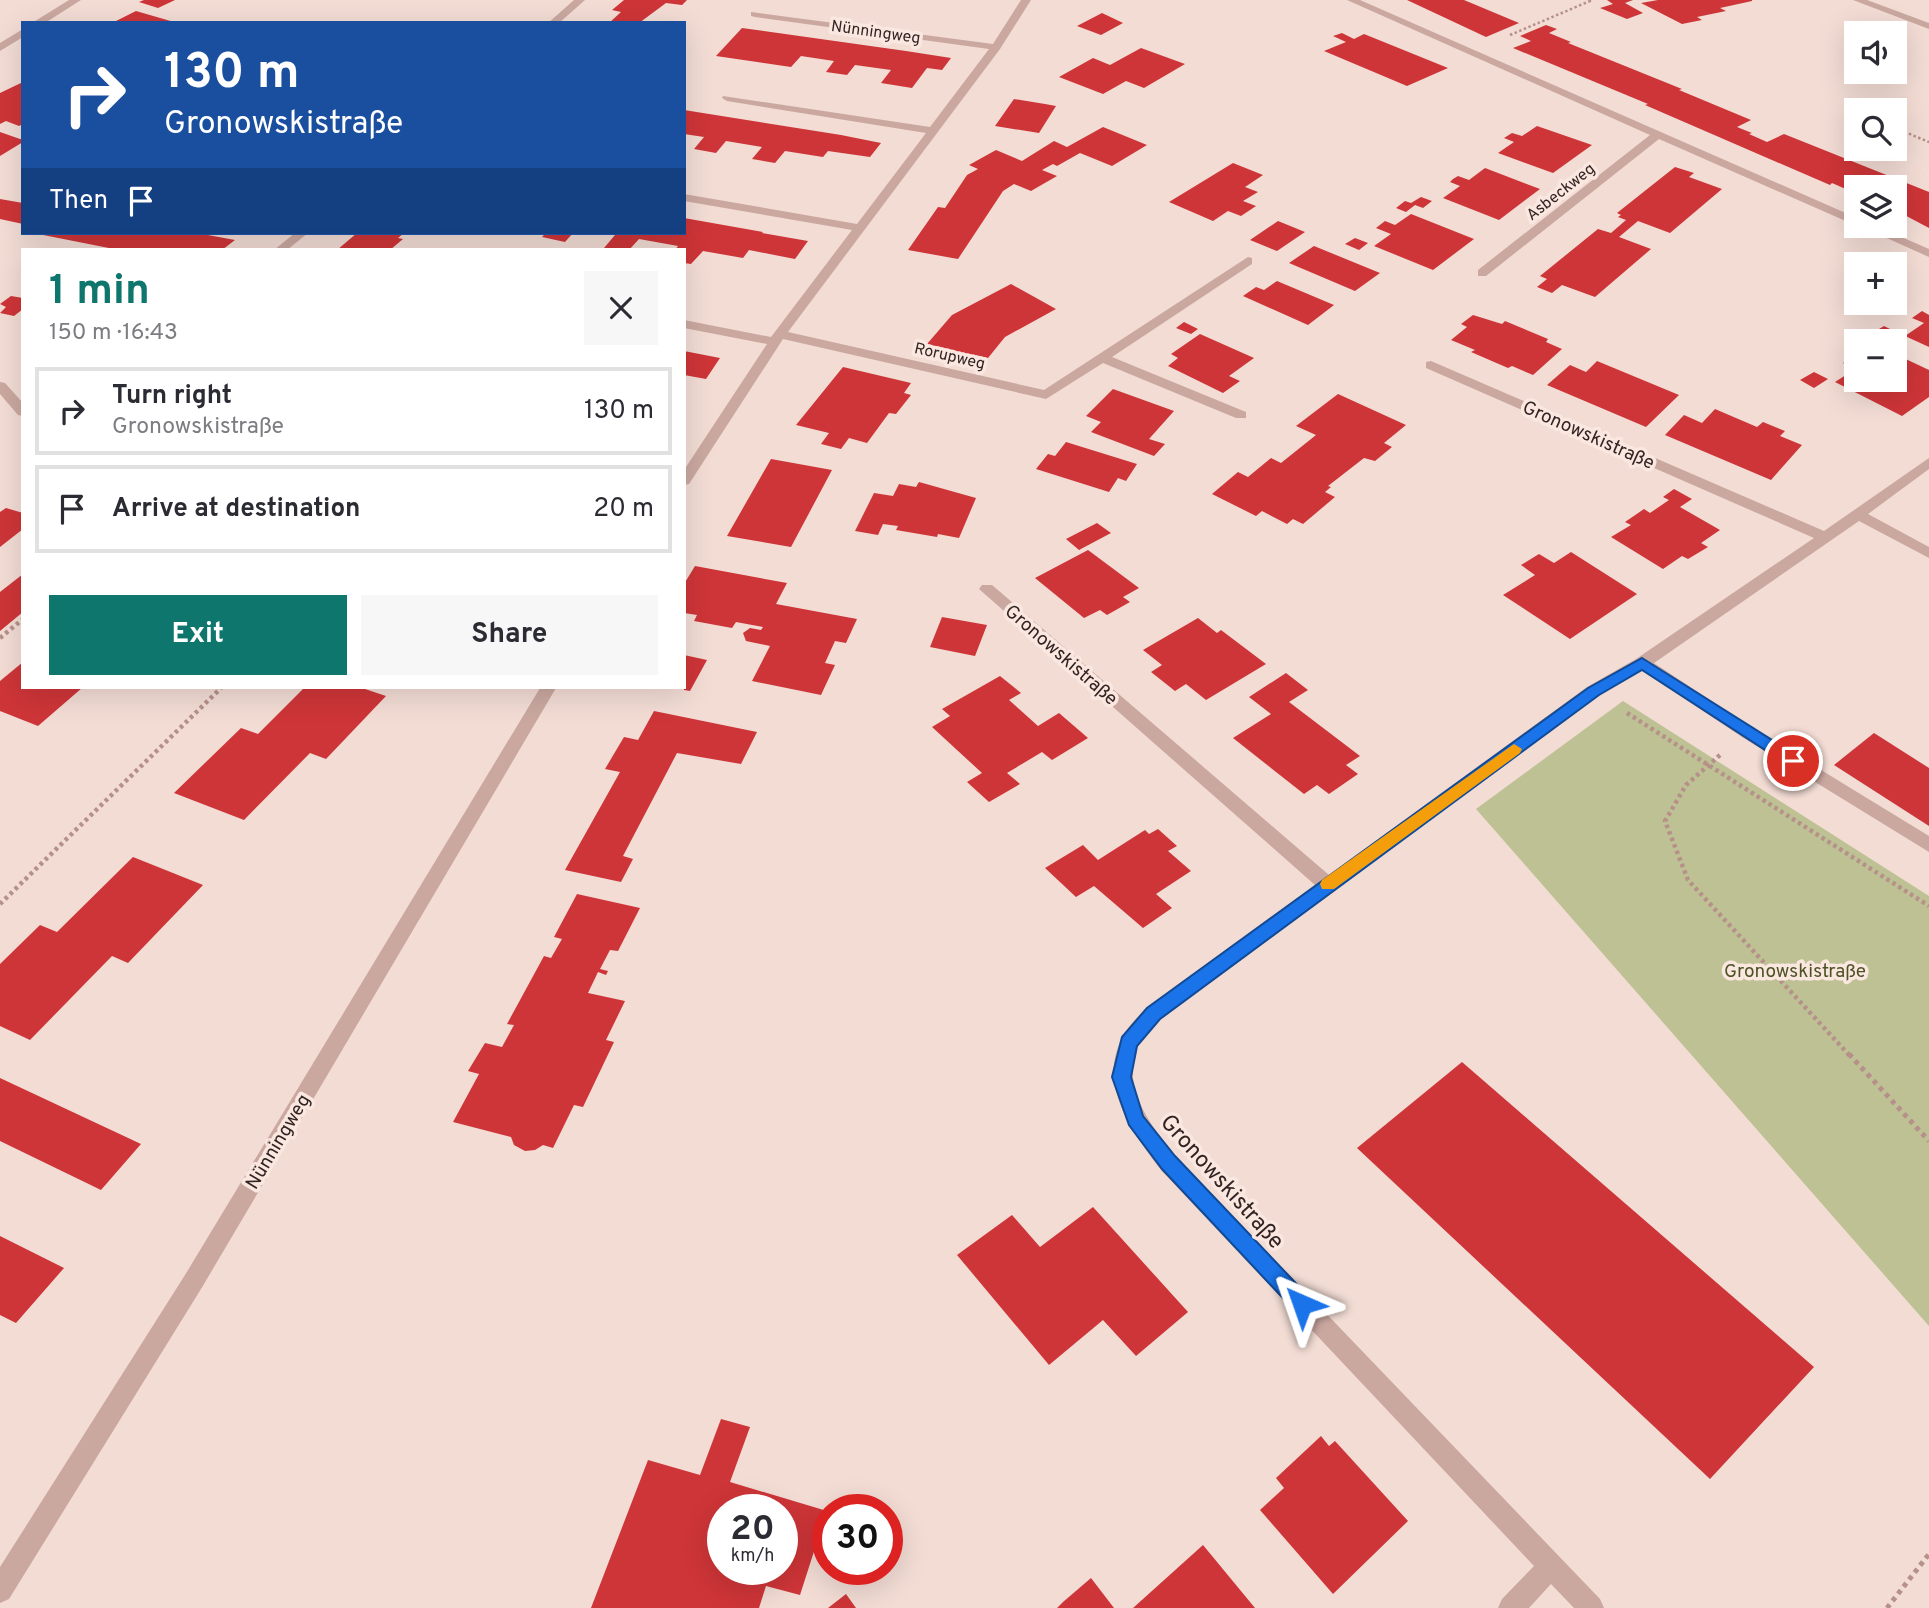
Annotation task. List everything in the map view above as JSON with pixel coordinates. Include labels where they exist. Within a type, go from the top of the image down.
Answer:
[{"type":"street","points":[[40,21],[76,0]]},
{"type":"street","points":[[555,21],[580,0]]},
{"type":"street","points":[[686,477],[778,338],[935,131],[996,47],[1026,0]]},
{"type":"street","points":[[1352,0],[1844,216]]},
{"type":"street","points":[[1858,0],[1929,26]]},
{"type":"street","name":"Nünningweg","points":[[755,14],[996,47]]},
{"type":"street","points":[[0,48],[21,33]]},
{"type":"street","points":[[727,98],[935,131]]},
{"type":"street","name":"Asbeckweg","points":[[1482,273],[1658,134]]},
{"type":"street","points":[[686,197],[862,228]]},
{"type":"street","points":[[283,248],[299,235]]},
{"type":"street","points":[[1894,238],[1929,253]]},
{"type":"street","name":"Rorupweg","points":[[778,338],[1046,395],[1248,261]]},
{"type":"street","points":[[686,324],[778,338]]},
{"type":"street","points":[[1102,358],[1241,415]]},
{"type":"street","name":"Gronowskistraße","points":[[1431,365],[1824,537]]},
{"type":"street","points":[[0,386],[20,406]]},
{"type":"street","name":"Gronowskistraße","points":[[1591,1608],[1168,1163],[1135,1120],[1121,1077],[1129,1043],[1153,1014],[1594,691],[1642,663],[1858,515],[1929,462]]},
{"type":"street","points":[[1858,515],[1929,553]]},
{"type":"street","name":"Gronowskistraße","points":[[987,589],[1328,885]]},
{"type":"street","points":[[1642,663],[1748,733],[1929,845]]},
{"type":"street","name":"Nünningweg","points":[[0,1590],[193,1282],[547,689]]},
{"type":"street","points":[[1511,1608],[1551,1567]]},
{"type":"path","points":[[1471,52],[1590,1],[1587,0]]},
{"type":"path","points":[[1907,133],[1929,142]]},
{"type":"path","points":[[0,638],[21,621]]},
{"type":"path","points":[[0,904],[220,689]]},
{"type":"path","points":[[1594,691],[1929,906]]},
{"type":"path","points":[[1708,765],[1686,785],[1665,821],[1688,880],[1929,1141]]},
{"type":"path","points":[[1887,1608],[1929,1553]]},
{"type":"green space","name":"Gronowskistraße","points":[[1623,701],[1929,896],[1929,1326],[1476,809]]},
{"type":"building","points":[[175,0],[158,8],[139,2]]},
{"type":"building","points":[[624,0],[687,0],[682,5],[666,3],[642,21],[611,21],[621,12],[612,10]]},
{"type":"building","points":[[1407,0],[1464,0],[1519,23],[1486,37]]},
{"type":"building","points":[[1607,0],[1633,0],[1625,3],[1643,13],[1627,19],[1600,8],[1613,4]]},
{"type":"building","points":[[1658,0],[1752,1],[1720,8],[1726,11],[1697,17],[1702,20],[1682,24],[1641,3]]},
{"type":"building","points":[[136,11],[171,21],[116,21]]},
{"type":"building","points":[[1102,13],[1123,23],[1101,35],[1077,26]]},
{"type":"building","points":[[1546,25],[1557,29],[1549,33],[1751,120],[1737,127],[1767,142],[1784,134],[1844,158],[1844,161],[1852,161],[1886,175],[1844,175],[1844,188],[1832,183],[1830,185],[1645,105],[1648,104],[1513,48],[1531,41],[1520,36]]},
{"type":"building","points":[[742,28],[951,58],[942,70],[927,68],[912,88],[881,83],[891,70],[855,65],[847,75],[826,72],[834,61],[801,56],[791,67],[716,56]]},
{"type":"building","points":[[1342,33],[1354,39],[1364,34],[1448,68],[1407,86],[1324,51],[1346,42],[1333,36]]},
{"type":"building","points":[[1141,48],[1185,64],[1144,88],[1126,81],[1103,94],[1059,77],[1093,58],[1110,65]]},
{"type":"building","points":[[21,83],[21,125],[6,121],[0,124],[0,93]]},
{"type":"building","points":[[1014,99],[1056,106],[1039,133],[995,126]]},
{"type":"building","points":[[686,110],[881,143],[870,157],[828,151],[823,157],[785,151],[775,163],[752,159],[762,147],[726,141],[716,153],[694,149],[704,137],[686,134]]},
{"type":"building","points":[[1537,126],[1592,145],[1553,173],[1498,153],[1514,142],[1504,138],[1512,133],[1522,136]]},
{"type":"building","points":[[1103,127],[1147,145],[1112,166],[1080,153],[1057,166],[1053,164],[1042,170],[1057,176],[1031,191],[1014,184],[1003,191],[958,259],[908,250],[938,207],[945,208],[967,175],[978,169],[969,165],[996,150],[1022,161],[1054,141],[1067,147]]},
{"type":"building","points":[[0,132],[21,139],[21,143],[0,156]]},
{"type":"building","points":[[1233,163],[1263,175],[1245,187],[1258,192],[1243,201],[1256,206],[1241,216],[1228,211],[1213,221],[1169,202]]},
{"type":"building","points":[[1675,167],[1694,173],[1689,177],[1722,189],[1670,233],[1638,221],[1619,237],[1651,249],[1595,297],[1562,285],[1552,293],[1537,287],[1547,279],[1540,276],[1598,229],[1611,233],[1626,220],[1618,217],[1621,215],[1617,213]]},
{"type":"building","points":[[1485,168],[1540,189],[1499,220],[1443,198],[1460,186],[1450,182],[1453,179],[1458,176],[1469,180]]},
{"type":"building","points":[[1907,183],[1929,192],[1929,228],[1907,216]]},
{"type":"building","points":[[1421,197],[1432,201],[1423,208],[1415,205],[1406,212],[1396,208],[1405,201],[1411,203]]},
{"type":"building","points":[[0,199],[21,203],[21,224],[0,219]]},
{"type":"building","points":[[1411,214],[1474,239],[1433,270],[1374,246],[1391,234],[1376,228],[1385,221],[1395,225]]},
{"type":"building","points":[[686,218],[808,241],[795,259],[749,250],[743,258],[703,251],[691,264],[686,263],[686,248],[676,248],[678,246],[639,239],[631,248],[604,248],[615,235],[686,235]]},
{"type":"building","points":[[1278,221],[1305,232],[1277,251],[1250,240]]},
{"type":"building","points":[[43,235],[208,235],[235,240],[225,248],[109,248]]},
{"type":"building","points":[[355,235],[402,235],[398,238],[403,239],[392,248],[339,248]]},
{"type":"building","points":[[544,235],[571,235],[565,242],[542,237]]},
{"type":"building","points":[[1355,238],[1368,243],[1359,250],[1345,244]]},
{"type":"building","points":[[1314,246],[1380,273],[1355,291],[1289,263]]},
{"type":"building","points":[[1277,281],[1334,305],[1308,325],[1243,296],[1256,287],[1264,290]]},
{"type":"building","points":[[1011,284],[1056,309],[1005,337],[988,358],[976,355],[968,367],[947,362],[951,356],[943,355],[947,349],[927,344],[952,315]]},
{"type":"building","points":[[11,296],[21,298],[21,311],[14,316],[0,313],[6,307],[0,304]]},
{"type":"building","points":[[1922,311],[1929,315],[1929,347],[1907,337],[1924,323],[1912,318]]},
{"type":"building","points":[[1473,315],[1502,324],[1505,321],[1548,339],[1546,342],[1562,349],[1533,375],[1512,366],[1508,368],[1451,340],[1467,327],[1461,324]]},
{"type":"building","points":[[1184,322],[1198,329],[1191,334],[1176,328]]},
{"type":"building","points":[[1200,334],[1254,358],[1229,376],[1240,381],[1223,393],[1168,366],[1178,358],[1171,354]]},
{"type":"building","points":[[686,351],[720,358],[706,379],[686,375]]},
{"type":"building","points":[[1907,360],[1929,370],[1929,397],[1902,416],[1855,392],[1907,392]]},
{"type":"building","points":[[1597,361],[1679,395],[1646,427],[1547,385],[1570,365],[1586,372]]},
{"type":"building","points":[[843,367],[911,383],[904,393],[911,395],[896,414],[889,413],[867,443],[849,438],[841,449],[821,444],[829,433],[796,425]]},
{"type":"building","points":[[1814,372],[1828,379],[1814,388],[1800,380]]},
{"type":"building","points":[[1844,376],[1844,387],[1835,382]]},
{"type":"building","points":[[1113,389],[1174,411],[1149,439],[1165,444],[1154,456],[1091,432],[1101,422],[1086,416]]},
{"type":"building","points":[[1338,394],[1406,425],[1384,443],[1392,447],[1375,461],[1364,458],[1328,486],[1331,487],[1325,492],[1335,497],[1303,524],[1293,519],[1287,524],[1262,511],[1256,516],[1212,494],[1238,472],[1248,477],[1271,458],[1281,463],[1316,435],[1296,426]]},
{"type":"building","points":[[1715,409],[1757,427],[1763,422],[1785,431],[1780,436],[1802,445],[1771,480],[1665,435],[1684,415],[1702,423]]},
{"type":"building","points":[[1066,442],[1137,464],[1126,481],[1118,478],[1109,492],[1036,469],[1048,454],[1055,456]]},
{"type":"building","points":[[771,459],[832,470],[791,547],[727,536]]},
{"type":"building","points":[[919,482],[976,498],[959,538],[896,530],[898,526],[883,524],[878,535],[855,531],[874,493],[893,496],[899,484],[916,487]]},
{"type":"building","points":[[1674,489],[1692,499],[1680,507],[1720,530],[1701,543],[1708,547],[1688,559],[1682,556],[1663,569],[1611,537],[1631,525],[1625,522],[1644,509],[1650,513],[1669,500],[1663,497]]},
{"type":"building","points":[[6,508],[21,512],[21,531],[0,547],[0,512]]},
{"type":"building","points":[[1097,523],[1111,533],[1079,550],[1066,539]]},
{"type":"building","points":[[1088,550],[1139,588],[1123,597],[1130,602],[1107,615],[1100,610],[1084,618],[1035,578]]},
{"type":"building","points":[[1571,552],[1637,594],[1570,639],[1503,595],[1535,575],[1521,565],[1539,554],[1554,563]]},
{"type":"building","points":[[695,566],[787,583],[776,604],[857,619],[846,643],[835,641],[825,663],[835,665],[821,695],[752,681],[770,646],[746,641],[743,633],[750,628],[761,630],[763,627],[736,622],[732,628],[694,621],[697,615],[686,613],[686,581]]},
{"type":"building","points":[[21,576],[21,614],[0,631],[0,592]]},
{"type":"building","points":[[942,617],[987,625],[975,656],[930,647]]},
{"type":"building","points":[[1198,618],[1217,633],[1221,630],[1266,664],[1206,700],[1186,684],[1175,691],[1151,672],[1162,665],[1143,650]]},
{"type":"building","points":[[686,655],[707,660],[690,691],[684,690]]},
{"type":"building","points":[[21,664],[21,689],[81,689],[38,726],[0,711],[0,681]]},
{"type":"building","points":[[1286,673],[1308,690],[1289,702],[1360,756],[1346,765],[1358,774],[1329,794],[1317,785],[1304,794],[1233,738],[1271,714],[1249,697]]},
{"type":"building","points":[[1000,676],[1021,693],[1009,700],[1038,726],[1059,713],[1088,738],[1052,760],[1042,752],[1007,773],[1020,784],[989,802],[967,782],[982,773],[932,727],[950,716],[942,709]]},
{"type":"building","points":[[303,689],[365,689],[386,696],[326,759],[310,753],[244,820],[174,793],[241,728],[258,734]]},
{"type":"building","points":[[654,711],[757,732],[741,764],[677,753],[623,856],[633,859],[621,882],[565,870],[620,772],[605,769],[624,737],[638,740]]},
{"type":"building","points":[[1874,733],[1929,768],[1929,826],[1834,765]]},
{"type":"building","points":[[1158,829],[1177,846],[1168,851],[1191,871],[1156,894],[1172,908],[1143,928],[1094,886],[1076,897],[1045,868],[1083,845],[1098,860],[1145,830],[1149,834]]},
{"type":"building","points":[[133,857],[203,885],[128,963],[112,956],[30,1040],[0,1026],[0,964],[40,925],[57,932]]},
{"type":"building","points":[[577,894],[640,908],[618,951],[610,950],[600,969],[608,971],[606,975],[598,972],[588,993],[625,1001],[606,1040],[614,1042],[583,1107],[574,1105],[553,1148],[543,1145],[535,1150],[525,1151],[514,1145],[511,1137],[453,1122],[479,1074],[468,1071],[485,1043],[502,1047],[514,1025],[507,1024],[544,956],[551,958],[562,939],[554,937]]},
{"type":"building","points":[[1462,1062],[1814,1367],[1710,1479],[1357,1148]]},
{"type":"building","points":[[0,1078],[141,1144],[101,1190],[0,1141]]},
{"type":"building","points":[[1093,1207],[1188,1312],[1136,1356],[1103,1320],[1049,1365],[957,1255],[1012,1215],[1040,1247]]},
{"type":"building","points":[[0,1236],[64,1268],[16,1323],[0,1315]]},
{"type":"building","points":[[721,1419],[750,1427],[730,1482],[770,1494],[707,1494],[707,1585],[798,1585],[798,1502],[812,1507],[812,1558],[800,1595],[766,1586],[759,1608],[591,1608],[648,1460],[700,1475]]},
{"type":"building","points":[[1321,1436],[1329,1446],[1335,1441],[1408,1521],[1333,1594],[1260,1510],[1284,1488],[1276,1478]]},
{"type":"building","points":[[1203,1545],[1255,1608],[1133,1608]]},
{"type":"building","points":[[1091,1578],[1114,1608],[1057,1608],[1063,1602]]},
{"type":"building","points":[[846,1594],[856,1608],[828,1608]]},
{"type":"slow traffic","points":[[1328,884],[1514,749]]},
{"type":"route","points":[[1302,1304],[1168,1163],[1135,1120],[1121,1077],[1129,1043],[1153,1014],[1594,691],[1642,663],[1793,761]]}]
